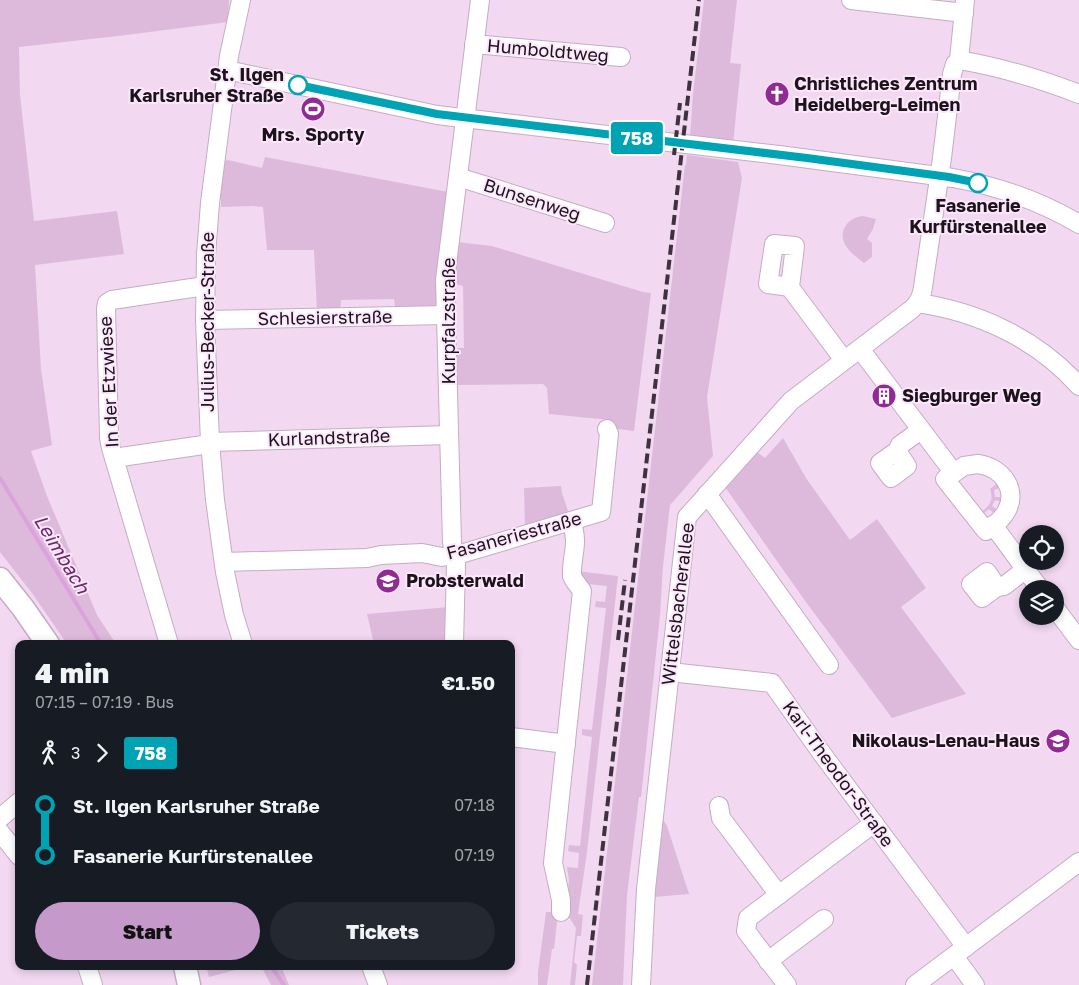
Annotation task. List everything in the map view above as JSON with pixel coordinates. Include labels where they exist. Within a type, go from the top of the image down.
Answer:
[{"type":"main road","points":[[0,579],[45,640]]},
{"type":"main road","points":[[186,970],[189,985]]},
{"type":"street","name":"Julius-Becker-Straße","points":[[242,0],[229,52],[207,227],[205,286],[210,443],[215,500],[234,615],[242,640]]},
{"type":"street","name":"Kurpfalzstraße","points":[[454,640],[456,564],[452,542],[445,280],[480,0]]},
{"type":"street","points":[[851,0],[965,6],[959,60],[954,64],[952,74],[922,293],[918,303],[960,311],[1003,328],[1047,357],[1079,386]]},
{"type":"street","name":"Humboldtweg","points":[[474,44],[621,57]]},
{"type":"street","points":[[959,60],[1016,73],[1079,94]]},
{"type":"street","points":[[227,70],[421,111],[466,118],[788,156],[968,181],[1007,191],[1079,224]]},
{"type":"street","name":"Bunsenweg","points":[[458,177],[605,223]]},
{"type":"street","name":"In der Etzwiese","points":[[168,640],[109,438],[106,304],[110,300],[205,286]]},
{"type":"street","points":[[790,287],[844,360]]},
{"type":"street","name":"Wittelsbacherallee","points":[[641,985],[646,889],[687,517],[791,401],[918,303]]},
{"type":"street","name":"Schlesierstraße","points":[[205,320],[446,315]]},
{"type":"street","points":[[860,348],[954,473]]},
{"type":"street","name":"Fasaneriestraße","points":[[224,562],[367,558],[389,554],[454,556],[601,512],[609,434],[607,429]]},
{"type":"street","points":[[897,452],[900,445],[921,430]]},
{"type":"street","name":"Kurlandstraße","points":[[114,458],[210,443],[449,435]]},
{"type":"street","points":[[980,464],[992,468],[1004,478],[1010,492],[1007,511],[1001,519],[986,531],[945,479],[954,473],[966,466],[980,464]]},
{"type":"street","points":[[708,494],[829,665]]},
{"type":"street","points":[[561,912],[553,863],[582,591],[572,576],[576,538],[571,522]]},
{"type":"street","points":[[993,526],[1019,560]]},
{"type":"street","points":[[998,587],[1004,586],[1025,570]]},
{"type":"street","points":[[1064,620],[1079,640]]},
{"type":"street","name":"Karl-Theodor-Straße","points":[[670,672],[772,683],[874,823],[960,951],[976,985]]},
{"type":"street","points":[[515,738],[566,744]]},
{"type":"street","points":[[0,818],[15,805]]},
{"type":"street","points":[[719,806],[721,818],[779,895]]},
{"type":"street","points":[[786,985],[746,931],[748,918],[874,823]]},
{"type":"street","points":[[0,832],[15,851]]},
{"type":"street","points":[[915,985],[1079,862]]},
{"type":"street","points":[[768,961],[824,919]]},
{"type":"street","points":[[88,970],[94,985]]},
{"type":"street","points":[[372,970],[378,985]]},
{"type":"shaded area","points":[[0,0],[229,0],[228,22],[19,47],[20,95],[34,221],[117,211],[124,254],[35,265],[41,369],[52,445],[31,451],[47,496],[97,615],[113,640],[64,640],[32,593],[0,552]]},
{"type":"shaded area","points":[[704,0],[737,0],[730,63],[741,64],[733,144],[690,138]]},
{"type":"shaded area","points":[[687,155],[738,162],[742,178],[707,397],[713,456],[670,505],[643,779],[641,797],[639,797],[627,895],[623,985],[592,985],[685,165]]},
{"type":"shaded area","points":[[265,157],[448,192],[438,302],[432,308],[395,307],[394,299],[341,300],[340,311],[317,311],[314,250],[267,250],[263,207],[221,207],[221,200],[219,198],[224,161],[228,160],[262,168]]},
{"type":"shaded area","points":[[863,216],[876,219],[867,239],[872,243],[872,257],[864,263],[848,249],[843,236],[843,231],[849,222]]},
{"type":"shaded area","points":[[457,242],[492,246],[651,293],[634,431],[610,428],[610,420],[549,414],[547,388],[543,384],[455,385],[453,348],[464,348],[463,286],[452,283]]},
{"type":"shaded area","points":[[783,438],[806,478],[850,540],[877,519],[926,588],[901,607],[966,694],[892,718],[803,598],[725,487],[757,452],[765,458]]},
{"type":"shaded area","points":[[999,482],[1002,487],[994,490],[995,497],[1003,497],[1003,502],[995,500],[992,506],[999,511],[996,515],[989,509],[983,514],[981,512],[989,505],[991,500],[990,489]]},
{"type":"shaded area","points":[[561,486],[569,514],[525,528],[524,488]]},
{"type":"shaded area","points":[[577,571],[618,576],[587,852],[578,914],[583,915],[581,936],[577,936],[574,962],[577,965],[575,985],[570,985],[576,928],[566,912],[569,880],[567,867],[578,868],[579,853],[568,851],[569,845],[580,846],[592,737],[582,735],[582,729],[592,730],[606,608],[595,607],[596,601],[605,602],[607,586],[587,584]]},
{"type":"shaded area","points":[[449,607],[449,640],[373,640],[367,614]]},
{"type":"shaded area","points":[[662,818],[667,826],[689,894],[654,897]]},
{"type":"shaded area","points":[[546,912],[558,912],[554,949],[552,949],[547,985],[538,985],[538,972]]},
{"type":"shaded area","points":[[207,970],[235,970],[209,977]]},
{"type":"shaded area","points":[[263,970],[283,970],[289,985],[271,985]]},
{"type":"waterway","name":"Leimbach","points":[[0,478],[99,640]]},
{"type":"waterway","name":"Leimbach","points":[[274,970],[284,985]]},
{"type":"railway","points":[[587,985],[699,0]]},
{"type":"railway","points":[[674,155],[680,103]]},
{"type":"railway","points":[[618,640],[625,580]]},
{"type":"bus line","name":"758","points":[[298,85],[437,114],[807,158],[949,177],[978,183]]},
{"type":"place","name":"St. Ilgen Karlsruher Straße","points":[[298,85]]},
{"type":"place","name":"Christliches Zentrum Heidelberg-Leimen","points":[[777,94]]},
{"type":"place","name":"Mrs. Sporty","points":[[313,109]]},
{"type":"place","name":"Fasanerie Kurfürstenallee","points":[[978,183]]},
{"type":"place","name":"Siegburger Weg","points":[[884,396]]},
{"type":"place","name":"Probsterwald","points":[[388,581]]},
{"type":"place","name":"Nikolaus-Lenau-Haus","points":[[1058,741]]}]
